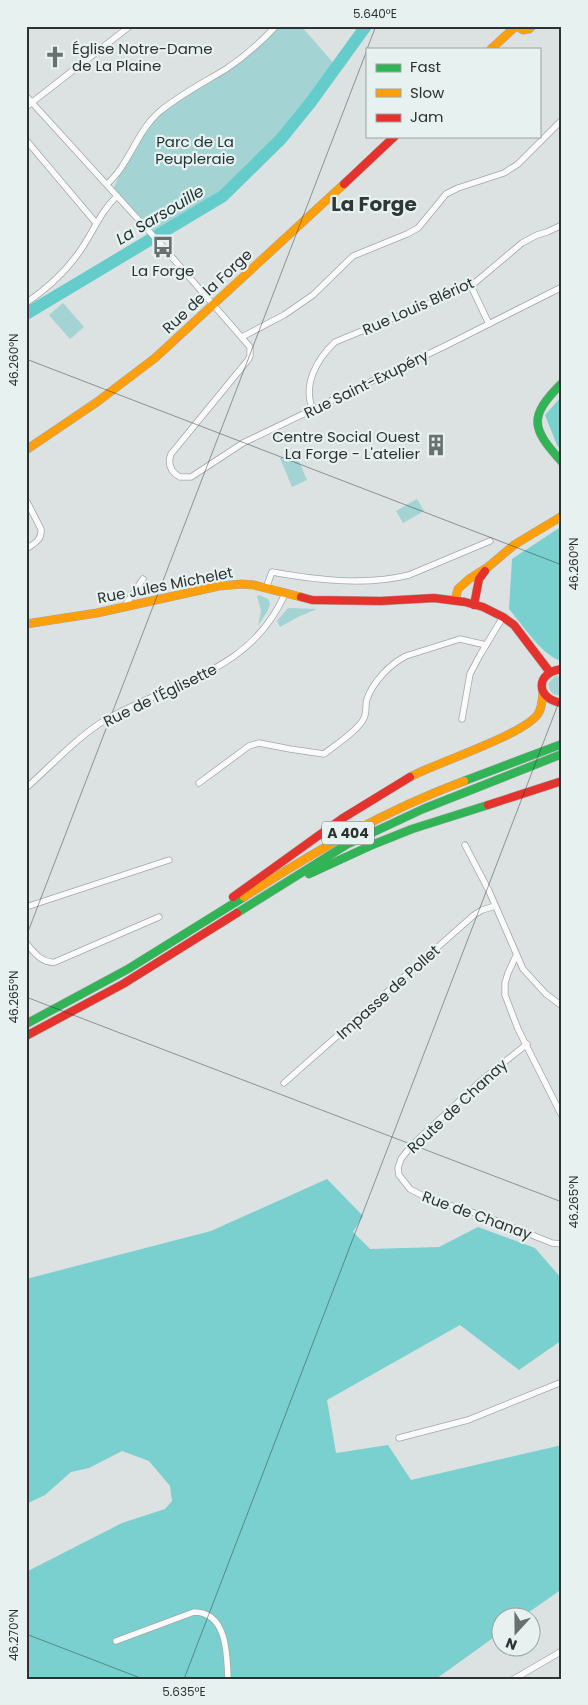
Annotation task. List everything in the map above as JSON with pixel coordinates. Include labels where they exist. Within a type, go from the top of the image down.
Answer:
[{"type":"main road","points":[[492,48],[517,26],[524,30],[532,26]]},
{"type":"main road","name":"Rue de la Forge","points":[[26,450],[131,378],[394,138]]},
{"type":"main road","points":[[562,383],[543,404],[539,413],[538,428],[542,438],[562,462]]},
{"type":"main road","points":[[455,600],[460,586],[488,567],[514,545],[562,516]]},
{"type":"main road","points":[[474,605],[479,579],[488,567]]},
{"type":"main road","name":"Rue Jules Michelet","points":[[26,624],[97,613],[228,585],[249,584],[312,600],[381,601],[434,598],[455,600],[474,605],[503,617],[514,625],[549,671]]},
{"type":"main road","points":[[152,956],[282,861],[384,791],[416,774],[504,736],[530,722],[538,713],[543,694],[543,679],[549,671],[562,669]]},
{"type":"main road","points":[[543,694],[550,700],[561,704]]},
{"type":"main road","name":"A 404","points":[[26,1024],[82,996],[152,956],[298,862],[353,830],[416,800],[562,744]]},
{"type":"main road","name":"A 404","points":[[26,1036],[131,980],[324,858],[381,828],[450,798],[562,754]]},
{"type":"main road","points":[[268,894],[346,856],[412,829],[562,781]]},
{"type":"street","points":[[107,184],[117,175],[141,135],[156,115],[170,102],[228,68],[263,40],[276,26]]},
{"type":"street","points":[[26,107],[128,27]]},
{"type":"street","name":"Rue Saint-Exupéry","points":[[26,96],[150,232],[250,347],[250,356],[170,454],[169,465],[175,474],[184,478],[191,477],[243,443],[562,287]]},
{"type":"street","points":[[242,337],[304,302],[353,256],[418,228],[446,194],[458,188],[504,173],[518,164],[562,120]]},
{"type":"street","points":[[27,141],[96,223]]},
{"type":"street","points":[[26,303],[47,288],[72,263],[103,211],[117,196]]},
{"type":"street","name":"Rue Louis Blériot","points":[[313,410],[308,392],[310,383],[320,359],[335,342],[471,286],[522,243],[562,224]]},
{"type":"street","points":[[471,286],[488,324]]},
{"type":"street","points":[[26,500],[41,529],[41,534],[36,542],[26,549]]},
{"type":"street","points":[[266,588],[272,572],[312,579],[395,579],[490,541]]},
{"type":"street","points":[[124,607],[143,579]]},
{"type":"street","name":"Rue de l'Églisette","points":[[26,788],[92,728],[106,719],[181,686],[225,663],[241,652],[256,639],[276,612],[285,594]]},
{"type":"street","points":[[462,719],[470,674],[503,617]]},
{"type":"street","points":[[199,783],[249,746],[259,743],[324,754],[348,736],[364,718],[367,699],[378,679],[399,660],[406,656],[460,639],[486,645]]},
{"type":"street","points":[[465,845],[523,969],[538,987],[562,1006]]},
{"type":"street","points":[[26,907],[168,860]]},
{"type":"street","name":"Impasse de Pollet","points":[[284,1083],[474,915],[495,906]]},
{"type":"street","points":[[26,943],[43,960],[49,963],[55,962],[159,917]]},
{"type":"street","points":[[516,956],[508,973],[505,995],[526,1044],[562,1116]]},
{"type":"street","name":"Route de Chanay","points":[[399,1175],[399,1163],[411,1146],[482,1080],[526,1044]]},
{"type":"street","name":"Rue de Chanay","points":[[399,1175],[410,1189],[427,1198],[487,1217],[552,1243],[562,1244]]},
{"type":"street","points":[[399,1438],[474,1418],[562,1382]]},
{"type":"street","points":[[116,1641],[194,1612],[202,1612],[216,1620],[220,1627],[227,1656],[228,1679]]},
{"type":"street","points":[[514,1679],[562,1651]]},
{"type":"green space","name":"Parc de La Peupleraie","points":[[276,26],[301,26],[337,67],[281,139],[223,196],[192,215],[150,232],[112,191],[127,160],[156,115],[227,68]]},
{"type":"green space","points":[[63,303],[84,327],[70,339],[49,315]]},
{"type":"green space","points":[[295,452],[307,480],[292,487],[280,458]]},
{"type":"green space","points":[[417,499],[424,511],[403,523],[396,511]]},
{"type":"green space","points":[[257,596],[268,599],[270,603],[258,626],[261,611]]},
{"type":"green space","points":[[288,608],[317,609],[280,627],[277,621]]},
{"type":"green space","points":[[555,676],[562,677],[561,695],[553,694],[549,688],[549,683]]},
{"type":"shaded area","points":[[562,396],[562,452],[557,445],[545,415]]},
{"type":"shaded area","points":[[562,526],[562,661],[548,654],[540,647],[509,609],[512,559]]},
{"type":"shaded area","points":[[327,1179],[363,1216],[353,1232],[370,1249],[439,1247],[478,1227],[535,1248],[562,1279],[562,1340],[519,1370],[460,1325],[327,1400],[336,1453],[388,1445],[411,1480],[562,1445],[562,1589],[535,1608],[490,1608],[490,1640],[436,1679],[26,1679],[26,1572],[122,1523],[165,1509],[172,1501],[170,1486],[149,1461],[122,1451],[89,1468],[71,1472],[45,1495],[26,1504],[26,1279],[211,1231]]},
{"type":"waterway","name":"La Sarsouille","points":[[26,314],[223,196],[281,139],[311,102],[366,26]]},
{"type":"traffic: fast","points":[[562,383],[543,405],[538,422],[539,431],[544,440],[562,462]]},
{"type":"traffic: fast","points":[[464,781],[562,744]]},
{"type":"traffic: fast","points":[[237,913],[346,845],[423,809],[562,754]]},
{"type":"traffic: fast","points":[[309,874],[412,829],[488,805]]},
{"type":"traffic: fast","points":[[26,1024],[128,969],[244,897]]},
{"type":"traffic: slow","points":[[492,48],[516,26]]},
{"type":"traffic: slow","points":[[517,26],[523,30],[529,29],[532,26]]},
{"type":"traffic: slow","points":[[26,450],[97,402],[155,358],[344,184]]},
{"type":"traffic: slow","points":[[455,600],[458,589],[469,579],[488,567],[514,545],[562,516]]},
{"type":"traffic: slow","points":[[26,624],[97,613],[219,586],[254,585],[301,597]]},
{"type":"traffic: slow","points":[[410,777],[519,729],[532,720],[539,712],[543,693]]},
{"type":"traffic: slow","points":[[244,897],[351,833],[406,805],[464,781]]},
{"type":"traffic: jam","points":[[344,184],[393,138]]},
{"type":"traffic: jam","points":[[474,605],[479,579],[485,571]]},
{"type":"traffic: jam","points":[[301,597],[312,600],[381,601],[434,598],[465,602],[483,607],[514,625],[549,671]]},
{"type":"traffic: jam","points":[[562,669],[547,675],[543,680],[542,686],[547,696],[553,701],[562,703]]},
{"type":"traffic: jam","points":[[233,897],[343,818],[410,777]]},
{"type":"traffic: jam","points":[[488,805],[562,781]]},
{"type":"traffic: jam","points":[[26,1036],[123,984],[237,913]]},
{"type":"place","name":"Église Notre-Dame de La Plaine","points":[[55,57]]},
{"type":"place","name":"La Forge","points":[[163,247]]},
{"type":"place","name":"Centre Social Ouest La Forge - L'atelier","points":[[436,445]]},
{"type":"district","name":"La Forge","points":[[374,204]]}]
